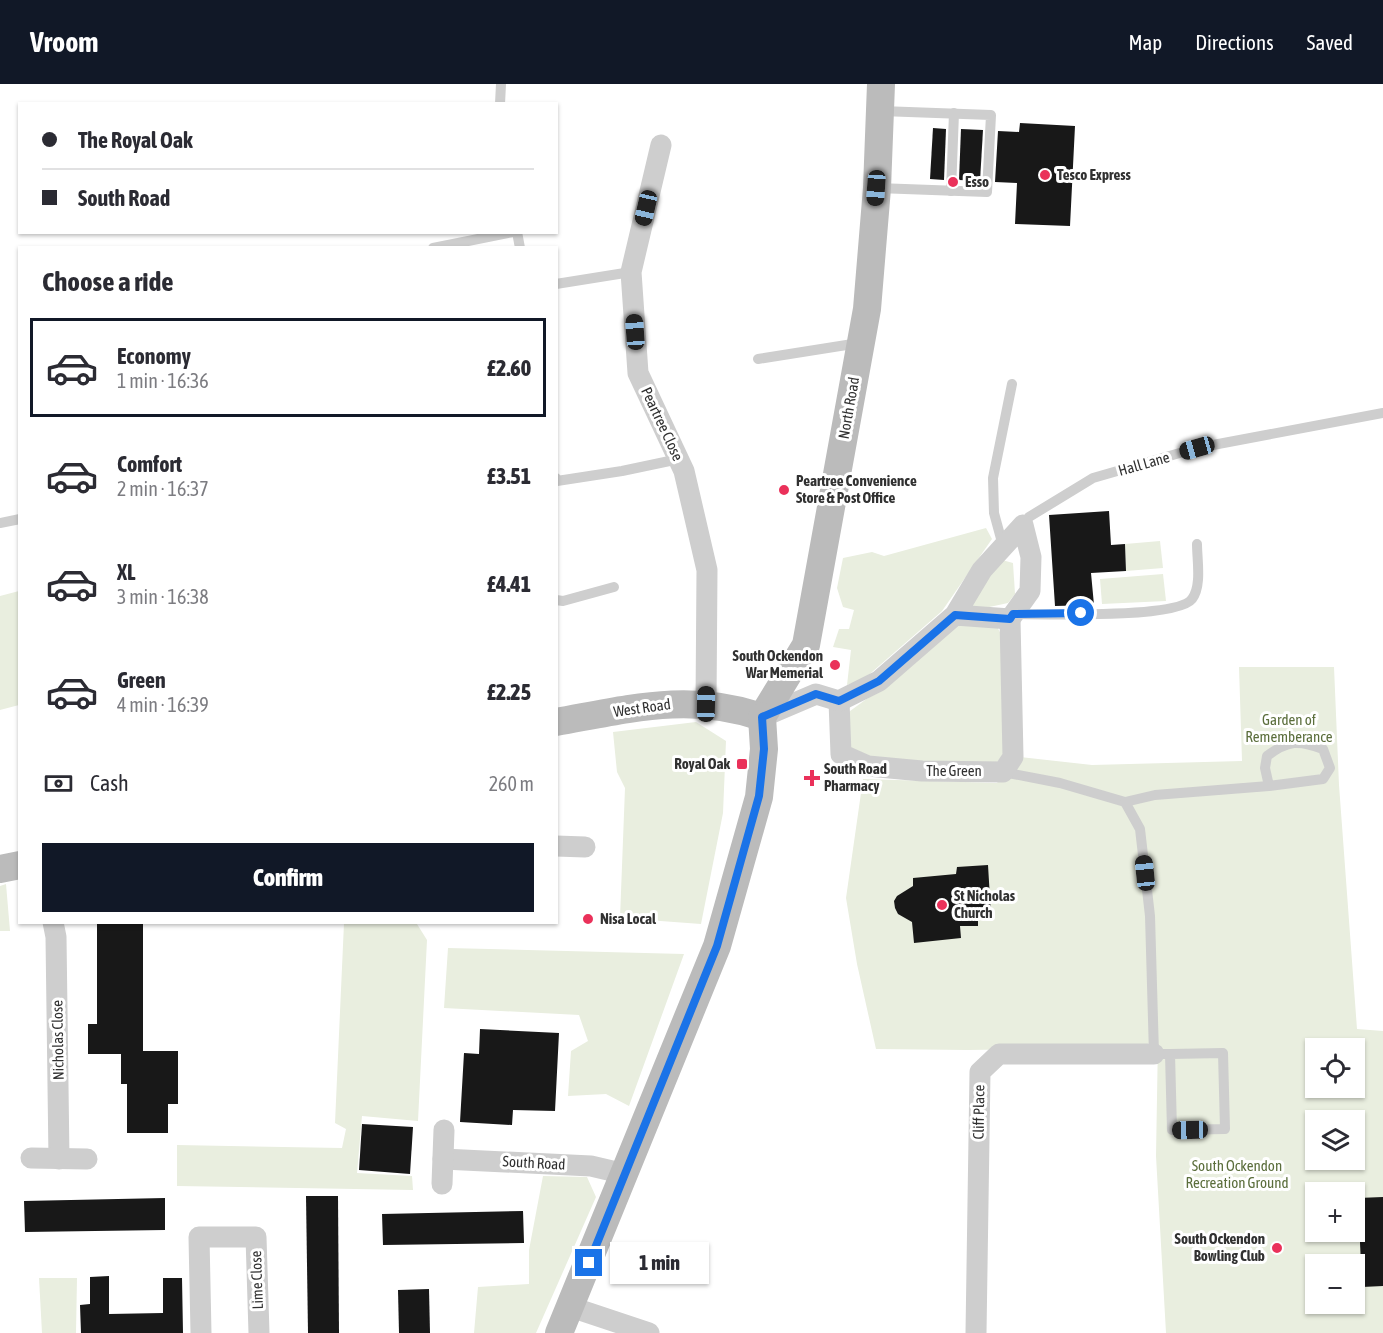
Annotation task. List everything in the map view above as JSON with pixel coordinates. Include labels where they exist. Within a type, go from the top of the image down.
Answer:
[{"type":"main road","name":"North Road","points":[[762,717],[806,645],[867,309],[880,98]]},
{"type":"main road","name":"West Road","points":[[558,722],[646,706],[677,703],[739,709],[762,717]]},
{"type":"main road","points":[[559,1333],[717,946],[759,796],[764,749],[762,717]]},
{"type":"main road","points":[[0,869],[18,865]]},
{"type":"street","name":"Peartree Close","points":[[661,146],[631,272],[638,373],[684,471],[707,570],[706,704]]},
{"type":"street","points":[[762,717],[816,694],[839,701],[879,681],[955,615],[982,570],[1023,525]]},
{"type":"street","points":[[955,615],[1011,617],[1030,591],[1031,557],[1023,525]]},
{"type":"street","name":"The Green","points":[[839,701],[842,754],[868,766],[922,771],[1003,771],[1013,757],[1011,617]]},
{"type":"street","points":[[558,846],[585,847]]},
{"type":"street","name":"Nicholas Close","points":[[54,924],[57,937],[59,1159]]},
{"type":"street","name":"Cliff Place","points":[[976,1333],[980,1072],[999,1054],[1162,1054]]},
{"type":"street","points":[[442,1184],[444,1130]]},
{"type":"street","points":[[31,1158],[87,1159]]},
{"type":"street","name":"South Road","points":[[443,1159],[591,1166],[625,1174]]},
{"type":"street","name":"Lime Close","points":[[201,1333],[199,1237],[256,1237],[259,1333]]},
{"type":"street","points":[[571,1307],[649,1333]]},
{"type":"lane","points":[[500,102],[501,84]]},
{"type":"lane","points":[[876,188],[987,192],[990,150],[991,116],[954,114],[880,98]]},
{"type":"lane","points":[[951,191],[954,114]]},
{"type":"lane","points":[[443,246],[505,234]]},
{"type":"lane","points":[[558,284],[631,272]]},
{"type":"lane","points":[[758,359],[861,343]]},
{"type":"lane","points":[[1003,547],[994,513],[993,478],[1012,384]]},
{"type":"lane","name":"Hall Lane","points":[[1023,525],[1029,518],[1094,478],[1197,448],[1383,413]]},
{"type":"lane","points":[[558,481],[679,459]]},
{"type":"lane","points":[[0,523],[18,519]]},
{"type":"lane","points":[[1011,617],[1149,612],[1179,607],[1192,601],[1197,588],[1197,544]]},
{"type":"lane","points":[[558,600],[563,601],[614,587]]},
{"type":"lane","points":[[1003,771],[1060,783],[1125,802],[1155,795],[1269,786],[1323,779],[1330,768],[1323,749],[1308,743],[1293,742],[1278,747],[1267,756],[1265,768],[1269,786]]},
{"type":"lane","points":[[1125,802],[1140,829],[1162,1054],[1172,1130],[1225,1129],[1223,1053],[1162,1054]]},
{"type":"green space","points":[[986,528],[992,539],[942,611],[864,679],[847,685],[851,650],[833,647],[839,629],[849,629],[854,610],[843,607],[837,588],[843,558],[872,552],[884,556]]},
{"type":"green space","points":[[1160,541],[1163,568],[1126,571],[1125,544]]},
{"type":"green space","points":[[1002,560],[1013,563],[1015,594],[1008,603],[980,609],[973,607],[971,595]]},
{"type":"green space","points":[[1163,574],[1166,601],[1102,604],[1100,579]]},
{"type":"green space","points":[[18,591],[18,705],[0,710],[0,596]]},
{"type":"green space","points":[[994,621],[1002,636],[1006,752],[997,762],[877,762],[849,748],[846,714],[913,665],[951,627]]},
{"type":"green space","points":[[1239,667],[1334,667],[1339,785],[1357,1029],[1383,1031],[1383,1333],[1166,1333],[1156,1156],[1158,1039],[1141,1047],[876,1049],[857,964],[846,898],[863,779],[997,783],[1020,757],[1092,765],[1242,761]]},
{"type":"green space","points":[[696,722],[726,741],[723,813],[701,924],[620,918],[625,788],[617,772],[613,732]]},
{"type":"green space","points":[[6,884],[10,931],[0,931],[0,886]]},
{"type":"green space","points":[[344,924],[417,924],[427,940],[418,1121],[362,1116],[357,1173],[412,1176],[413,1190],[177,1186],[177,1145],[342,1148],[346,1129],[335,1123]]},
{"type":"green space","points":[[448,948],[684,954],[629,1106],[606,1094],[568,1096],[571,1051],[588,1041],[579,1015],[444,1008]]},
{"type":"green space","points":[[543,1176],[587,1177],[596,1197],[536,1333],[474,1333],[478,1287],[529,1284],[529,1250]]},
{"type":"green space","points":[[39,1278],[77,1278],[76,1333],[42,1333]]},
{"type":"building","name":"Tesco Express","points":[[1020,123],[1075,126],[1070,226],[1015,224],[1017,183],[995,182],[998,131],[1019,132]]},
{"type":"building","points":[[933,128],[946,129],[944,180],[930,179]]},
{"type":"building","points":[[961,129],[983,130],[980,181],[959,180]]},
{"type":"building","points":[[1109,511],[1111,545],[1125,544],[1126,571],[1091,573],[1094,605],[1055,606],[1049,515]]},
{"type":"building","name":"St Nicholas Church","points":[[988,865],[991,915],[978,916],[978,926],[960,926],[961,938],[914,943],[912,922],[898,914],[894,901],[897,896],[913,886],[913,878],[956,874],[957,867]]},
{"type":"building","points":[[97,924],[143,924],[143,1051],[178,1051],[178,1104],[168,1104],[168,1133],[127,1133],[127,1084],[121,1084],[121,1054],[88,1054],[88,1024],[97,1024]]},
{"type":"building","points":[[480,1029],[559,1033],[555,1111],[513,1110],[512,1125],[460,1122],[464,1053],[479,1054]]},
{"type":"building","points":[[362,1124],[413,1127],[410,1174],[359,1170]]},
{"type":"building","points":[[306,1196],[338,1196],[339,1333],[308,1333]]},
{"type":"building","points":[[1383,1197],[1383,1286],[1365,1287],[1365,1254],[1361,1254],[1360,1242],[1365,1242],[1365,1198]]},
{"type":"building","points":[[165,1198],[165,1230],[25,1232],[24,1201]]},
{"type":"building","points":[[523,1211],[524,1243],[383,1245],[382,1214]]},
{"type":"building","points":[[109,1276],[109,1314],[163,1313],[163,1278],[182,1278],[183,1333],[81,1333],[80,1305],[90,1304],[90,1277]]},
{"type":"building","points":[[429,1289],[430,1333],[399,1333],[398,1290]]},
{"type":"place","name":"Tesco Express","points":[[1045,175]]},
{"type":"place","name":"Esso","points":[[953,182]]},
{"type":"place","name":"Peartree Convenience Store & Post Office","points":[[784,490]]},
{"type":"place","name":"South Ockendon War Memerial","points":[[835,665]]},
{"type":"place","name":"Royal Oak","points":[[742,764]]},
{"type":"place","name":"South Road Pharmacy","points":[[812,778]]},
{"type":"place","name":"St Nicholas Church","points":[[942,905]]},
{"type":"place","name":"Nisa Local","points":[[588,919]]},
{"type":"place","name":"South Ockendon Bowling Club","points":[[1277,1248]]},
{"type":"route","points":[[589,1263],[717,946],[759,796],[764,749],[762,717],[816,694],[839,701],[879,681],[955,615],[1010,619],[1013,614],[1081,613]]},
{"type":"park label","name":"Garden of Rememberance","points":[[1289,728]]},
{"type":"park label","name":"South Ockendon Recreation Ground","points":[[1237,1174]]}]
